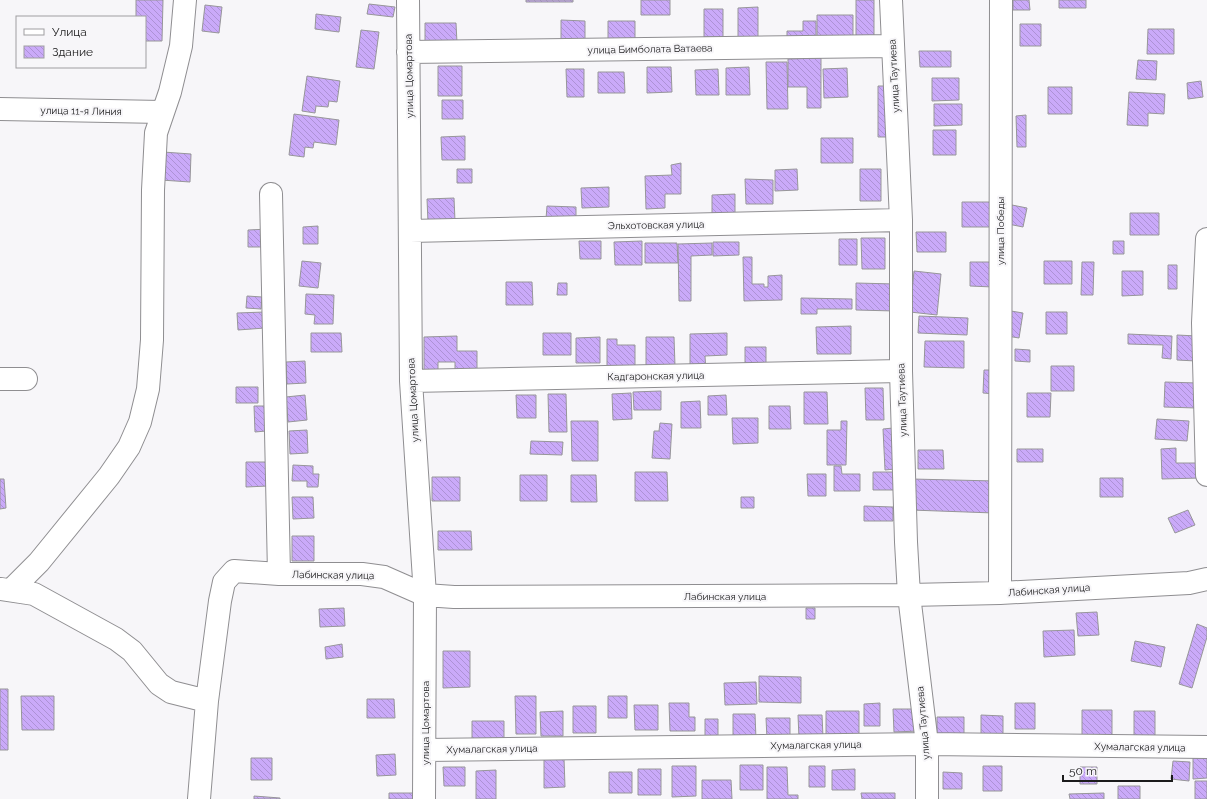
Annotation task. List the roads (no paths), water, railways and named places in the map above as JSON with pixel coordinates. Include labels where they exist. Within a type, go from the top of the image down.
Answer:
[{"type":"street","points":[[6,589],[39,562],[109,476],[129,447],[140,422],[148,389],[152,340],[153,190],[156,133],[170,92],[181,46],[185,0]]},
{"type":"street","name":"улица Цомартова","points":[[408,0],[411,381],[425,595],[424,799]]},
{"type":"street","name":"улица Таутиева","points":[[891,0],[901,220],[900,370],[909,595],[927,744],[927,799]]},
{"type":"street","name":"улица Победы","points":[[1000,593],[1001,0]]},
{"type":"street","name":"улица Бимболата Ватаева","points":[[408,52],[892,46]]},
{"type":"street","name":"улица 11-я Линия","points":[[0,109],[162,112]]},
{"type":"street","points":[[271,194],[279,574]]},
{"type":"street","name":"Эльхотовская улица","points":[[410,231],[901,220]]},
{"type":"street","points":[[1207,239],[1204,323],[1207,475]]},
{"type":"street","name":"Кадгаронская улица","points":[[411,381],[900,370]]},
{"type":"street","points":[[0,379],[26,379]]},
{"type":"street","name":"Лабинская улица","points":[[207,700],[220,601],[224,582],[234,571],[279,574],[362,574],[384,577],[425,595],[454,598],[1000,593],[1189,583],[1207,579]]},
{"type":"street","points":[[6,589],[34,594],[116,639],[132,651],[159,684],[171,692],[207,700],[199,799]]},
{"type":"street","name":"Хумалагская улица","points":[[424,750],[927,744],[1207,747]]}]
